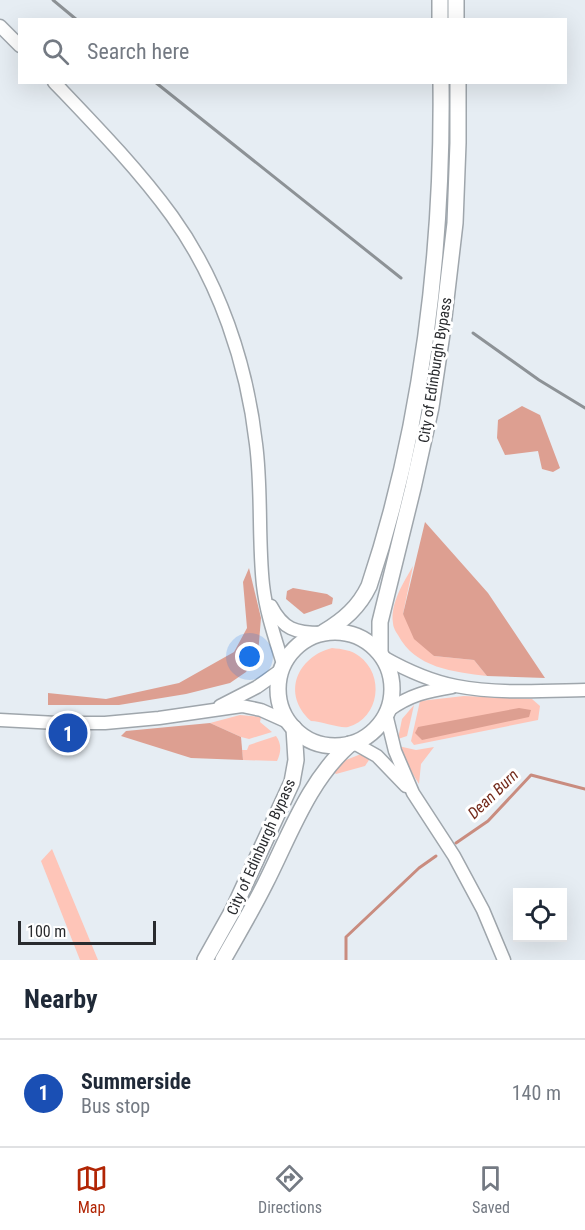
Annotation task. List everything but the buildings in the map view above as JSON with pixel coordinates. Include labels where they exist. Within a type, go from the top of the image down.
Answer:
[{"type":"highway","points":[[440,0],[440,18]]},
{"type":"highway","points":[[456,0],[456,18]]},
{"type":"highway","name":"City of Edinburgh Bypass","points":[[322,633],[344,620],[363,599],[369,586],[395,497],[414,407],[431,293],[439,214],[442,138],[441,84]]},
{"type":"highway","name":"City of Edinburgh Bypass","points":[[382,655],[380,622],[423,442],[444,323],[456,214],[458,84]]},
{"type":"highway","points":[[337,631],[361,637],[382,655],[393,685],[387,712],[375,730],[352,743],[340,746],[320,744],[310,740],[292,726],[280,702],[278,691],[282,667],[297,646],[308,638],[322,633],[337,631]]},
{"type":"highway","name":"City of Edinburgh Bypass","points":[[205,960],[233,910],[292,782],[296,760],[292,726]]},
{"type":"highway","name":"City of Edinburgh Bypass","points":[[223,960],[265,886],[310,790],[325,770],[352,743]]},
{"type":"main road","points":[[0,26],[18,44]]},
{"type":"main road","points":[[56,84],[109,139],[172,216],[185,236],[221,306],[234,341],[252,415],[259,470],[261,565],[272,629],[282,667],[257,687],[214,709]]},
{"type":"main road","points":[[266,597],[275,615],[286,626],[306,633],[322,633]]},
{"type":"main road","points":[[382,655],[414,673],[456,686],[498,690],[585,690]]},
{"type":"main road","points":[[456,686],[416,694],[404,699],[387,712],[395,751],[413,793],[454,856],[483,910],[504,960]]},
{"type":"main road","points":[[0,720],[105,723],[242,706],[261,710],[292,726]]},
{"type":"main road","points":[[352,743],[377,756],[413,793]]},
{"type":"shaded area","points":[[522,406],[540,415],[560,468],[553,472],[542,469],[538,451],[505,455],[497,438],[498,420]]},
{"type":"shaded area","points":[[425,522],[488,593],[545,678],[487,676],[474,660],[434,656],[414,639],[403,614]]},
{"type":"shaded area","points":[[413,566],[403,614],[434,656],[474,660],[487,676],[462,673],[437,666],[414,655],[405,646],[394,628],[393,615],[398,593]]},
{"type":"shaded area","points":[[249,568],[261,618],[258,654],[246,672],[230,683],[186,694],[119,705],[48,705],[48,693],[106,699],[179,683],[234,652],[247,628],[243,582]]},
{"type":"shaded area","points":[[293,588],[327,594],[333,598],[332,604],[304,614],[286,599],[287,591]]},
{"type":"shaded area","points":[[332,648],[350,651],[359,656],[373,674],[375,695],[372,706],[359,722],[348,727],[311,721],[297,699],[295,688],[302,668],[310,659]]},
{"type":"shaded area","points":[[464,696],[532,699],[540,706],[538,720],[414,745],[411,741],[420,701]]},
{"type":"shaded area","points":[[414,705],[407,736],[398,739],[402,719]]},
{"type":"shaded area","points":[[519,708],[531,710],[529,717],[422,740],[415,733],[418,727]]},
{"type":"shaded area","points":[[240,715],[261,717],[260,722],[272,732],[249,739],[210,723]]},
{"type":"shaded area","points":[[210,723],[241,737],[243,760],[191,758],[121,736],[126,731]]},
{"type":"shaded area","points":[[276,736],[280,749],[277,761],[243,760],[242,750],[247,750],[249,745]]},
{"type":"shaded area","points":[[398,746],[416,750],[434,747],[421,764],[419,784],[401,755]]},
{"type":"shaded area","points":[[361,754],[371,757],[365,766],[336,774],[331,770],[346,760]]},
{"type":"shaded area","points":[[52,849],[98,960],[80,960],[41,861]]},
{"type":"waterway","name":"Dean Burn","points":[[456,843],[488,821],[531,775],[585,789]]},
{"type":"waterway","name":"Dean Burn","points":[[346,960],[346,937],[419,868],[436,856]]},
{"type":"railway","points":[[53,0],[75,18]]},
{"type":"railway","points":[[158,84],[401,278]]},
{"type":"railway","points":[[473,333],[539,380],[585,408]]},
{"type":"place","name":"Summerside","points":[[68,733]]}]
